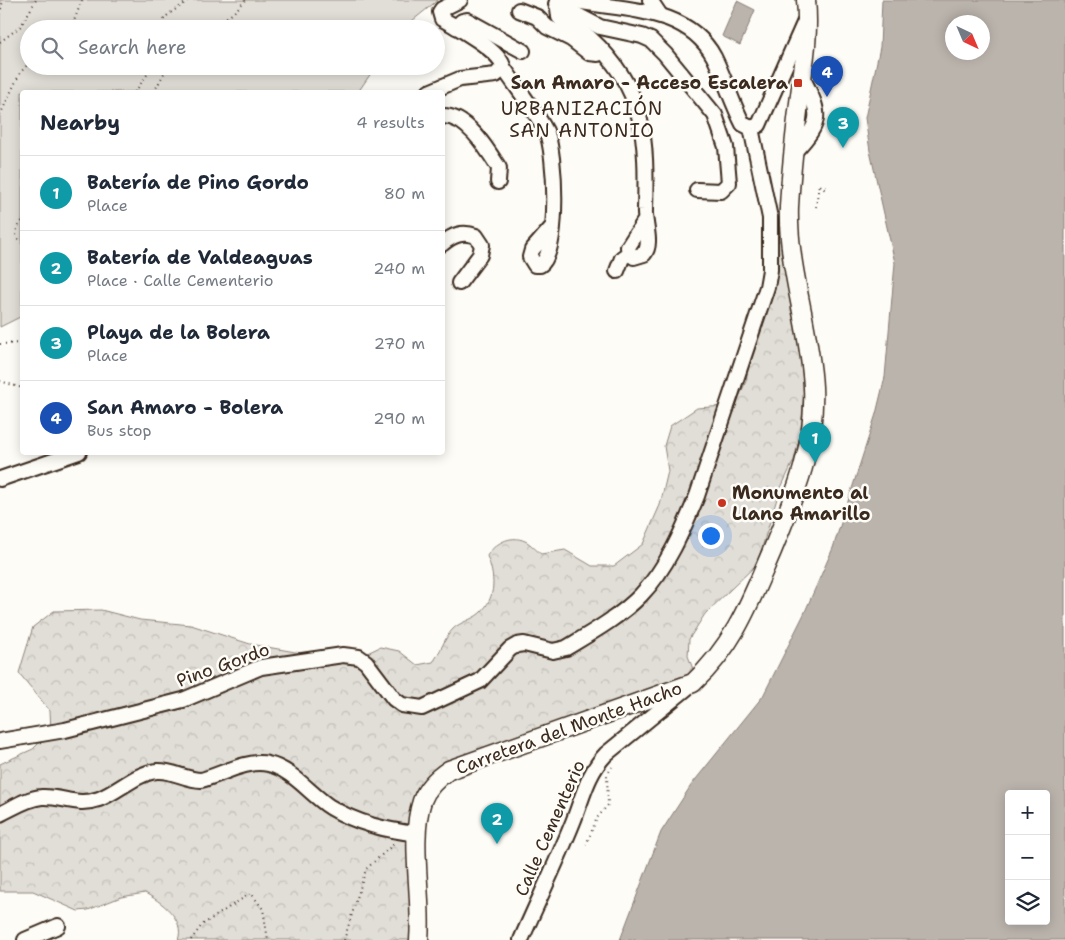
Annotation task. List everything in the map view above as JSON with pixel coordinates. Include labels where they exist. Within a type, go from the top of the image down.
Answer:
[{"type":"main road","name":"Carretera del Monte Hacho","points":[[418,940],[412,834],[422,800],[438,778],[449,770],[693,682],[722,653],[744,618],[798,486],[813,422],[813,385],[790,240],[789,208],[802,78],[808,42],[807,8]]},
{"type":"street","points":[[444,20],[440,12],[442,9],[460,0]]},
{"type":"street","points":[[577,1],[649,7],[688,27],[707,46],[743,124],[751,128],[759,125],[807,8]]},
{"type":"street","points":[[617,271],[622,258],[629,253],[638,257],[648,249],[644,222],[647,165],[639,112],[624,78],[602,51],[583,32],[562,20],[557,13],[557,2],[600,26],[651,40],[709,105],[724,136],[728,183],[721,191],[697,190]]},
{"type":"street","points":[[519,10],[536,17],[546,27],[568,37],[589,53],[598,54],[602,51]]},
{"type":"street","points":[[456,27],[462,21],[467,20],[523,51]]},
{"type":"street","points":[[445,21],[495,53],[540,122],[550,142],[554,179],[553,226]]},
{"type":"street","points":[[434,90],[460,79],[496,75],[503,67]]},
{"type":"street","points":[[445,116],[454,116],[469,128],[499,168],[498,182]]},
{"type":"street","name":"Pino Gordo","points":[[0,741],[65,730],[183,700],[260,667],[343,654],[359,657],[366,662],[394,699],[402,705],[422,708],[480,681],[510,649],[517,645],[524,644],[553,651],[566,648],[642,595],[659,572],[686,523],[698,496],[767,287],[770,270],[770,218],[751,128]]},
{"type":"street","points":[[445,242],[461,233],[476,236],[482,244],[480,255],[459,283]]},
{"type":"street","points":[[2,474],[69,455]]},
{"type":"street","name":"Calle Cementerio","points":[[521,940],[573,822],[587,780],[595,766],[606,754],[693,682]]},
{"type":"street","points":[[0,814],[33,798],[44,797],[69,802],[98,800],[141,776],[156,771],[166,771],[192,780],[201,780],[254,763],[267,763],[279,768],[330,806],[356,821],[387,830],[412,834]]},
{"type":"street","points":[[25,940],[58,926]]},
{"type":"path","points":[[0,14],[3,0]]},
{"type":"path","points":[[24,20],[36,0]]},
{"type":"path","points":[[74,20],[82,0]]},
{"type":"path","points":[[164,20],[167,14],[178,9],[188,0]]},
{"type":"path","points":[[213,20],[222,20],[232,14],[246,0]]},
{"type":"path","points":[[0,42],[20,27]]},
{"type":"path","points":[[0,115],[20,73]]},
{"type":"path","points":[[136,90],[147,75]]},
{"type":"path","points":[[155,90],[163,75]]},
{"type":"path","points":[[816,207],[819,184],[824,190],[827,182]]},
{"type":"path","points":[[20,224],[17,228],[16,236],[20,241]]},
{"type":"path","points":[[0,344],[20,343]]},
{"type":"path","points":[[0,381],[20,387]]},
{"type":"path","points":[[586,845],[598,818],[608,805],[608,775],[615,761]]},
{"type":"path","points":[[344,940],[366,869],[412,834]]},
{"type":"path","points":[[191,940],[202,925],[252,892],[263,909],[268,940]]},
{"type":"green space","points":[[0,0],[438,0],[413,20],[20,20],[20,75],[370,75],[359,90],[20,90],[20,317],[0,327]]},
{"type":"green space","points":[[785,239],[806,362],[801,432],[794,460],[779,492],[757,564],[705,614],[689,639],[688,656],[693,669],[690,680],[447,779],[429,799],[412,940],[178,940],[179,932],[175,918],[158,901],[145,893],[121,897],[88,910],[78,911],[33,891],[0,891],[0,764],[33,749],[51,731],[50,711],[19,673],[33,627],[54,611],[101,610],[140,620],[191,625],[250,644],[301,653],[363,655],[380,647],[399,651],[417,665],[433,662],[453,629],[480,613],[486,607],[493,586],[492,571],[487,556],[503,541],[519,539],[525,541],[541,554],[565,550],[592,566],[614,566],[643,544],[660,505],[668,471],[664,446],[670,426],[697,408],[725,406],[740,395],[746,381],[751,347],[773,289],[776,242]]},
{"type":"shaded area","points":[[882,0],[1065,0],[1065,940],[620,940],[661,832],[692,784],[763,696],[804,614],[833,548],[876,414],[885,377],[895,263],[870,151],[865,118],[880,47]]},
{"type":"shaded area","points":[[737,1],[755,10],[740,45],[722,36]]},
{"type":"place","name":"San Amaro - Acceso Escalera","points":[[798,83]]},
{"type":"place","name":"San Amaro - Bolera","points":[[827,97]]},
{"type":"place","name":"Playa de la Bolera","points":[[843,148]]},
{"type":"place","name":"Batería de Pino Gordo","points":[[815,463]]},
{"type":"place","name":"Monumento al Llano Amarillo","points":[[722,503]]},
{"type":"place","name":"Batería de Valdeaguas","points":[[497,844]]},
{"type":"district","name":"URBANIZACIÓN SAN ANTONIO","points":[[582,119]]}]
